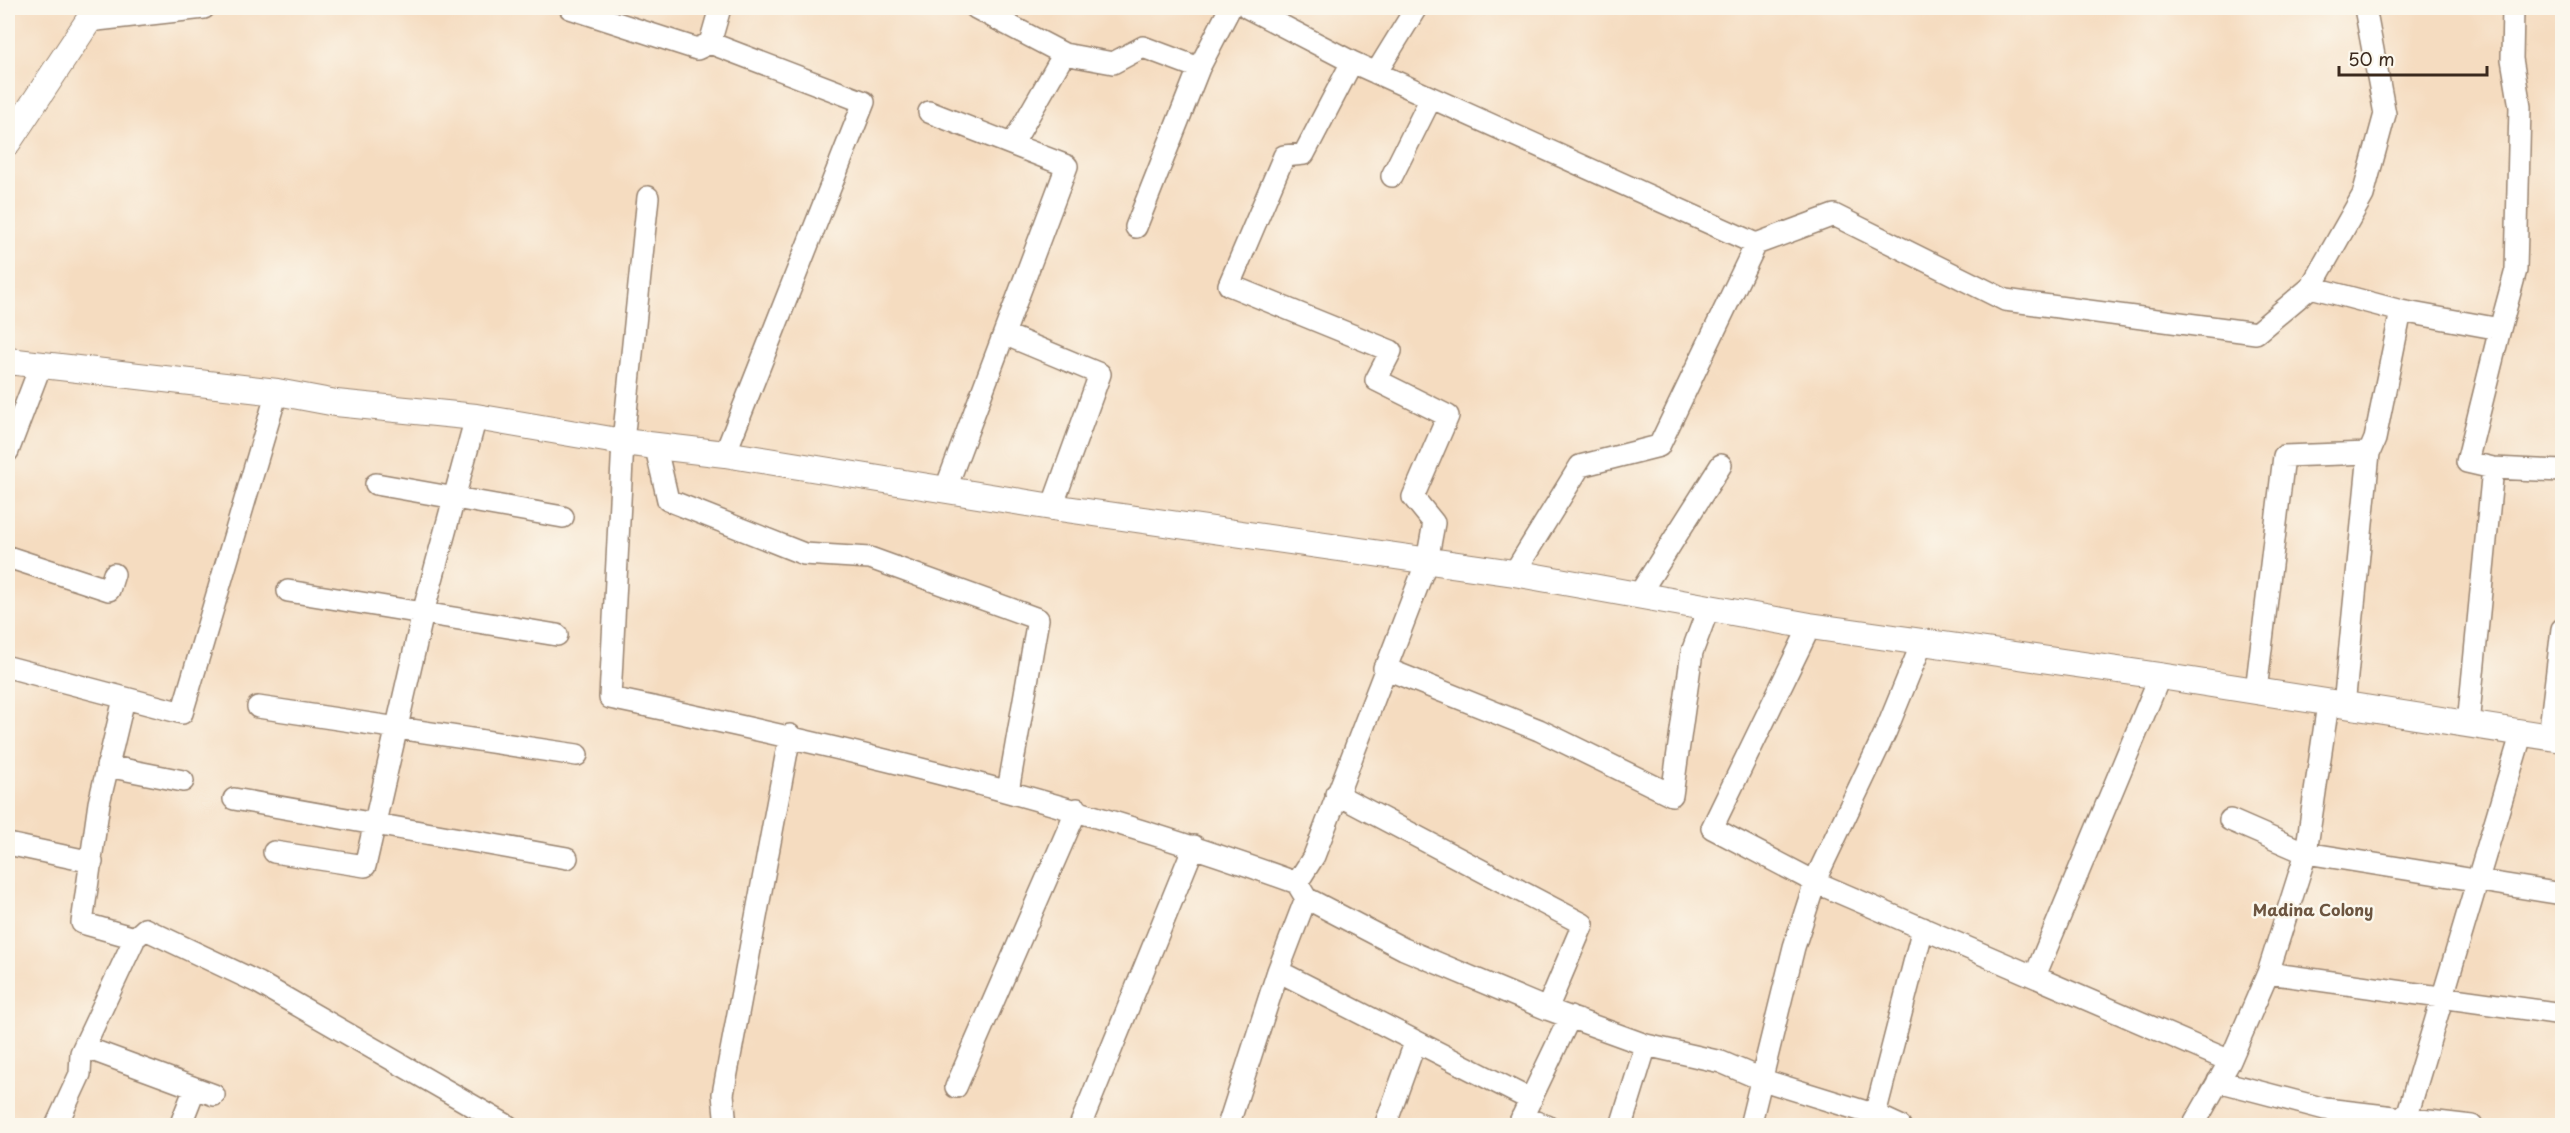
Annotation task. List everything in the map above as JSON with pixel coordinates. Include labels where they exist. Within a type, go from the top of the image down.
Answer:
[{"type":"street","points":[[8,142],[92,14],[204,8]]},
{"type":"street","points":[[570,8],[697,49],[710,43],[864,102],[724,454]]},
{"type":"street","points":[[710,43],[720,8]]},
{"type":"street","points":[[976,8],[1064,54],[1113,63],[1143,47],[1199,68]]},
{"type":"street","points":[[1136,227],[1199,68],[1230,8]]},
{"type":"street","points":[[1248,8],[1286,16],[1352,62],[1756,244]]},
{"type":"street","points":[[1376,73],[1416,8]]},
{"type":"street","points":[[1515,573],[1580,466],[1659,446],[1756,244],[1834,215],[2005,300],[2256,333],[2311,287],[2363,195],[2385,114],[2365,8]]},
{"type":"street","points":[[2513,8],[2512,59],[2520,107],[2516,270],[2467,462],[2493,468],[2562,471]]},
{"type":"street","points":[[1013,142],[1064,54]]},
{"type":"street","points":[[1228,1125],[1278,971],[1301,890],[1384,668],[1427,561],[1434,523],[1413,497],[1448,416],[1376,380],[1391,351],[1229,285],[1284,156],[1305,154],[1352,62]]},
{"type":"street","points":[[1392,176],[1431,98]]},
{"type":"street","points":[[929,112],[1013,142],[1067,166],[946,488]]},
{"type":"street","points":[[648,197],[623,442],[610,698],[790,735],[1077,809],[1194,846],[1301,890],[1404,949],[1548,1009],[1646,1045],[1721,1062],[1762,1080],[1874,1120],[1900,1125]]},
{"type":"street","points":[[2311,287],[2401,311],[2500,329]]},
{"type":"street","points":[[2193,1125],[2230,1060],[2268,973],[2306,853],[2336,705],[2369,453],[2375,439],[2401,311]]},
{"type":"street","points":[[1004,334],[1100,374],[1052,507]]},
{"type":"street","points":[[8,361],[40,367],[278,392],[336,403],[476,417],[623,442],[655,444],[946,488],[1052,507],[1515,573],[1810,626],[2160,676],[2556,738],[2562,629]]},
{"type":"street","points":[[8,451],[40,367]]},
{"type":"street","points":[[8,667],[182,713],[278,392]]},
{"type":"street","points":[[274,852],[365,866],[423,613],[476,417]]},
{"type":"street","points":[[655,444],[668,500],[804,554],[870,558],[1038,618],[1008,791]]},
{"type":"street","points":[[2256,691],[2284,456],[2369,453]]},
{"type":"street","points":[[1638,596],[1721,465]]},
{"type":"street","points":[[2468,725],[2493,468]]},
{"type":"street","points":[[376,484],[563,517]]},
{"type":"street","points":[[8,557],[109,590],[114,574]]},
{"type":"street","points":[[288,591],[558,635]]},
{"type":"street","points":[[1384,668],[1539,730],[1672,795],[1692,652],[1708,609]]},
{"type":"street","points":[[1810,626],[1712,828],[1815,882],[2230,1060]]},
{"type":"street","points":[[1750,1125],[1794,947],[1815,882],[1886,731],[1922,643]]},
{"type":"street","points":[[2036,976],[2160,676]]},
{"type":"street","points":[[124,699],[99,803],[82,922],[135,938]]},
{"type":"street","points":[[258,707],[577,755]]},
{"type":"street","points":[[2405,1121],[2522,732]]},
{"type":"street","points":[[726,1125],[723,1094],[790,735]]},
{"type":"street","points":[[107,766],[183,781]]},
{"type":"street","points":[[1336,794],[1583,924],[1548,1009]]},
{"type":"street","points":[[234,799],[567,858]]},
{"type":"street","points":[[956,1087],[1077,809]]},
{"type":"street","points":[[2230,820],[2306,853],[2562,894]]},
{"type":"street","points":[[8,844],[92,862]]},
{"type":"street","points":[[1080,1125],[1194,846]]},
{"type":"street","points":[[1874,1120],[1923,928]]},
{"type":"street","points":[[56,1125],[80,1074],[84,1047],[135,938],[145,929],[260,983],[508,1125]]},
{"type":"street","points":[[1278,971],[1415,1043],[1524,1114],[1547,1125]]},
{"type":"street","points":[[2268,973],[2562,1014]]},
{"type":"street","points":[[1524,1114],[1570,1017]]},
{"type":"street","points":[[1385,1125],[1415,1043]]},
{"type":"street","points":[[1621,1125],[1646,1045]]},
{"type":"street","points":[[84,1047],[205,1091],[180,1125]]},
{"type":"street","points":[[2218,1081],[2325,1109],[2405,1121],[2472,1125]]},
{"type":"district","name":"Madina Colony","points":[[2313,910]]}]
